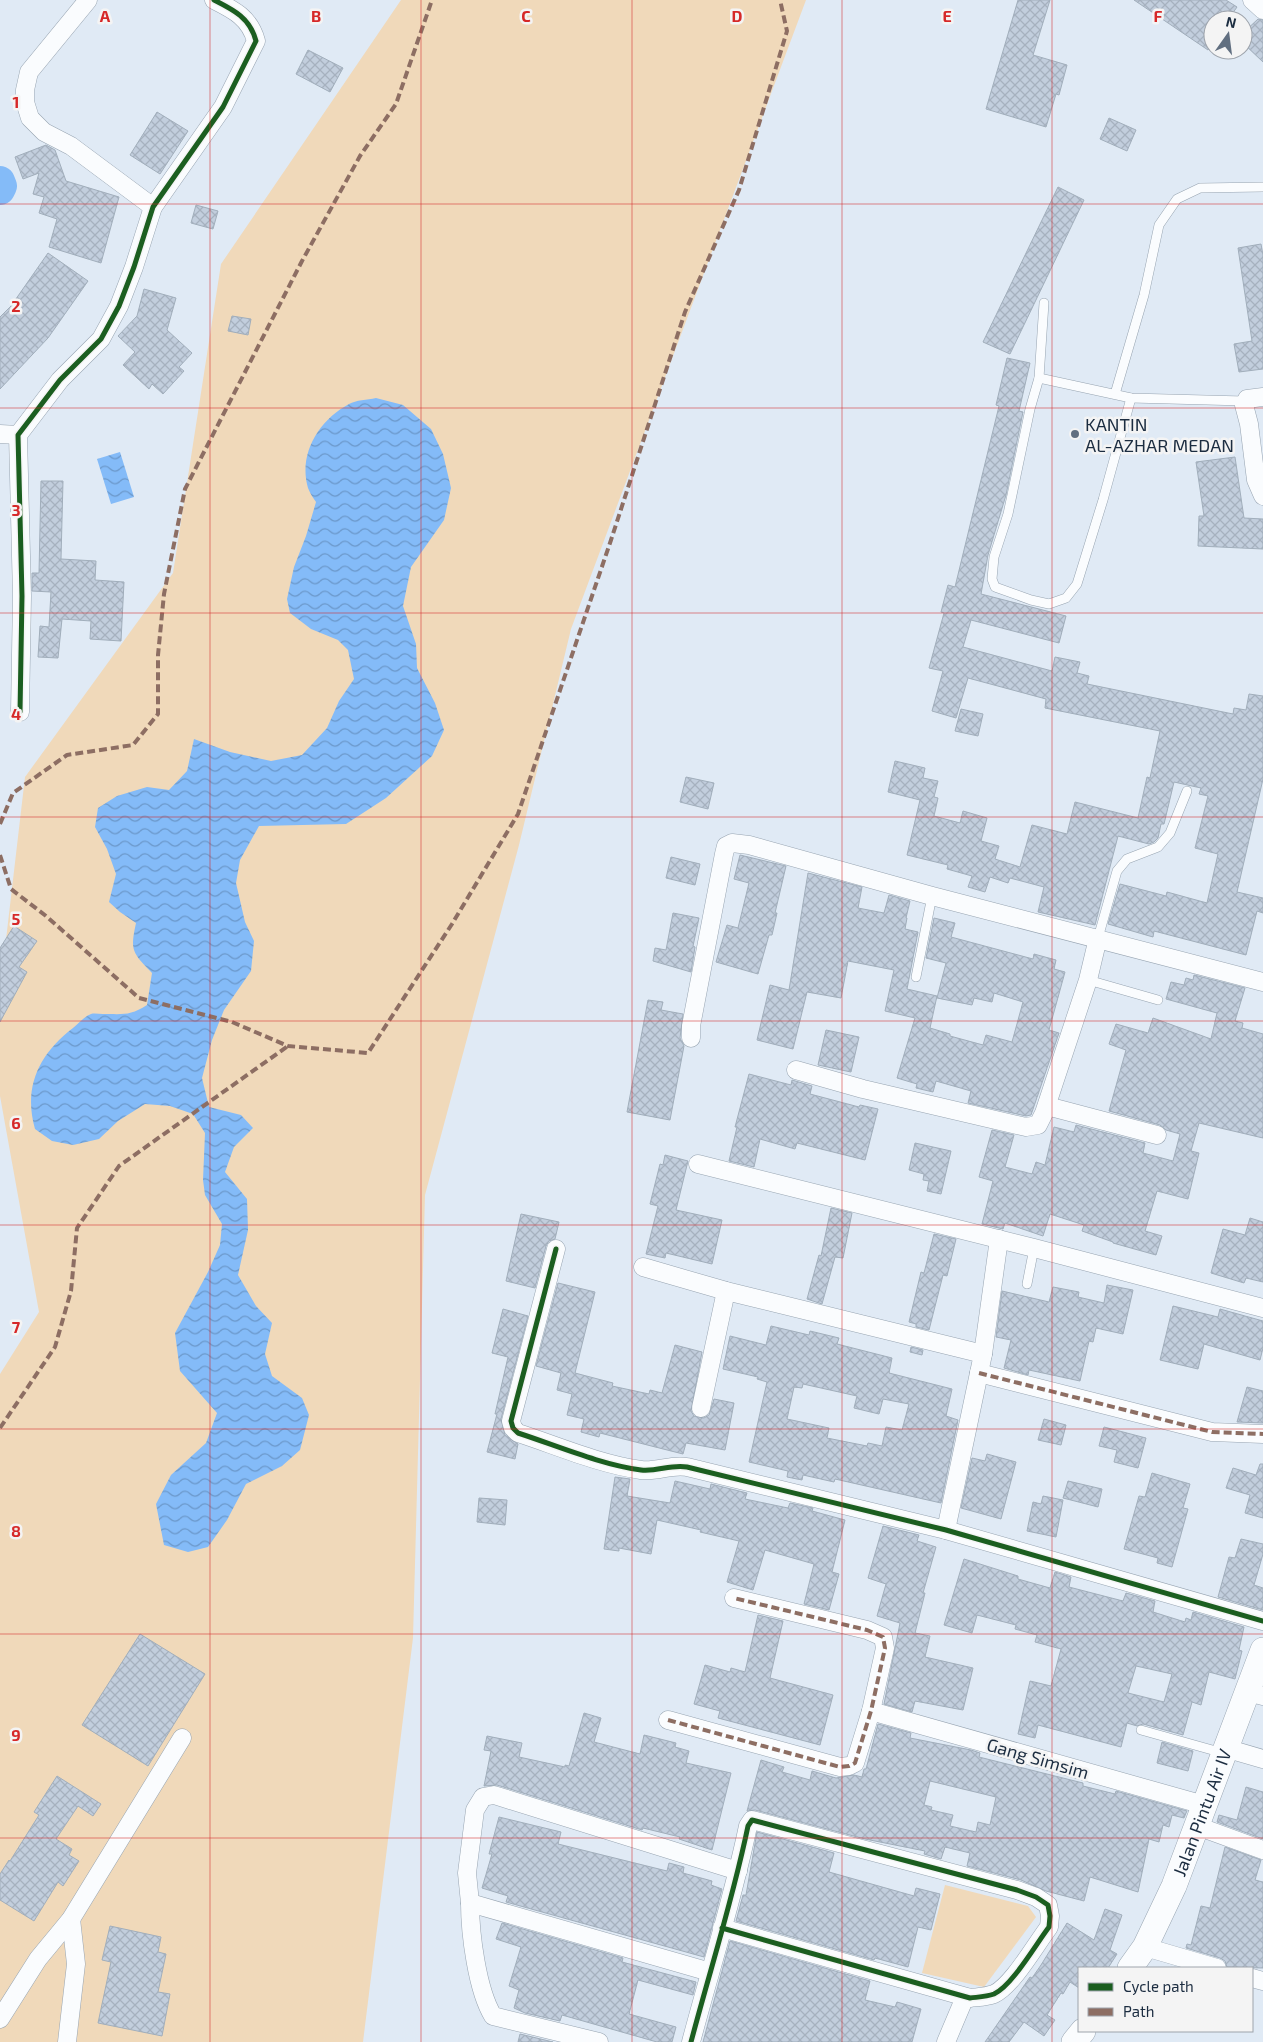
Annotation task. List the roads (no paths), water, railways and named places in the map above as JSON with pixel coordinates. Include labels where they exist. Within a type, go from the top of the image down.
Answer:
[{"type":"main road","name":"Jalan Pintu Air IV","points":[[1131,1967],[1145,1947],[1174,1886],[1224,1750],[1255,1694],[1263,1650]]},
{"type":"main road","points":[[1074,2042],[1082,2032]]},
{"type":"street","points":[[88,0],[29,72],[24,90],[25,102],[30,118],[44,132],[71,146],[154,207]]},
{"type":"street","points":[[20,712],[22,596],[18,435],[60,380],[101,339],[119,306],[154,207],[223,107],[256,41],[253,30],[244,18],[214,0]]},
{"type":"street","points":[[1252,0],[1263,10]]},
{"type":"street","points":[[1263,397],[1244,401],[1256,480],[1263,496]]},
{"type":"street","points":[[0,434],[18,435]]},
{"type":"street","points":[[691,1038],[691,1026],[724,854],[729,844],[749,845],[932,896],[1263,982]]},
{"type":"street","points":[[796,1070],[863,1089],[1026,1128],[1038,1125],[1047,1106],[1088,980],[1098,938]]},
{"type":"street","points":[[1047,1106],[1157,1135]]},
{"type":"street","points":[[698,1164],[1034,1248],[1263,1308]]},
{"type":"street","points":[[946,1530],[983,1354],[999,1240]]},
{"type":"street","points":[[556,1249],[511,1421],[513,1428],[518,1433],[626,1467],[654,1471],[675,1465],[687,1467],[946,1530],[1263,1621]]},
{"type":"street","points":[[643,1267],[726,1292],[983,1354]]},
{"type":"street","points":[[701,1408],[726,1292]]},
{"type":"street","points":[[979,1373],[1212,1432],[1263,1434]]},
{"type":"street","points":[[668,1720],[840,1767],[849,1766],[854,1763],[871,1711],[885,1648],[883,1637],[867,1630],[734,1598]]},
{"type":"street","name":"Gang Simsim","points":[[871,1711],[1201,1815],[1263,1850]]},
{"type":"street","points":[[0,2019],[38,1960],[71,1919],[182,1738]]},
{"type":"street","points":[[1224,1750],[1263,1758]]},
{"type":"street","points":[[599,2042],[493,2016],[482,1986],[470,1924],[467,1873],[475,1810],[483,1797],[494,1795],[738,1871]]},
{"type":"street","points":[[691,2042],[722,1928],[738,1871],[749,1822],[755,1820],[1017,1890],[1036,1897],[1048,1905],[1050,1916],[1049,1927],[1007,1985],[995,1993],[984,1997],[966,1997],[722,1928]]},
{"type":"street","points":[[470,1903],[710,1972]]},
{"type":"street","points":[[67,2042],[76,1964],[71,1919]]},
{"type":"street","points":[[1145,1947],[1214,1967]]},
{"type":"street","points":[[946,2042],[966,1997]]},
{"type":"lane","points":[[1115,394],[1144,295],[1159,226],[1177,199],[1200,188],[1263,187]]},
{"type":"lane","points":[[1044,303],[1039,378],[1030,409],[1008,514],[994,556],[992,579],[995,587],[1031,600],[1049,604],[1066,598],[1077,584],[1103,500],[1131,398]]},
{"type":"lane","points":[[1039,378],[1131,398],[1244,401]]},
{"type":"lane","points":[[1098,938],[1117,871],[1127,859],[1158,847],[1170,833],[1187,791]]},
{"type":"lane","points":[[916,977],[932,896]]},
{"type":"lane","points":[[1088,980],[1158,1000]]},
{"type":"lane","points":[[1027,1284],[1034,1248]]},
{"type":"lane","points":[[1141,1730],[1224,1750]]},
{"type":"water","points":[[376,398],[403,405],[431,429],[443,454],[451,488],[444,520],[411,567],[403,606],[416,644],[417,668],[435,703],[444,730],[432,756],[386,798],[346,824],[259,826],[240,860],[236,883],[245,922],[254,941],[251,971],[224,1010],[212,1040],[202,1078],[209,1107],[241,1115],[253,1128],[234,1147],[225,1172],[247,1199],[248,1230],[238,1275],[256,1306],[272,1323],[265,1354],[272,1376],[302,1398],[309,1415],[300,1450],[282,1466],[246,1484],[227,1520],[208,1547],[188,1552],[164,1545],[156,1504],[171,1475],[206,1443],[217,1413],[180,1371],[175,1333],[208,1272],[220,1245],[222,1224],[205,1195],[203,1180],[205,1133],[193,1114],[170,1106],[145,1104],[118,1121],[99,1139],[73,1145],[52,1141],[35,1129],[31,1099],[33,1085],[43,1060],[51,1049],[86,1016],[91,1014],[126,1014],[147,1005],[152,973],[134,951],[133,940],[136,923],[109,902],[116,874],[107,849],[95,827],[98,808],[117,796],[147,787],[169,790],[187,771],[194,739],[230,752],[271,761],[302,755],[327,728],[339,701],[354,679],[348,650],[338,640],[311,629],[290,613],[287,599],[294,567],[316,502],[308,488],[306,475],[306,463],[314,439],[320,429],[338,411],[352,403]]},
{"type":"water","points":[[120,452],[134,497],[111,504],[97,459]]},
{"type":"waterway","points":[[0,181],[2,186],[0,190]]},
{"type":"place","name":"KANTIN AL-AZHAR MEDAN","points":[[1075,434]]}]
